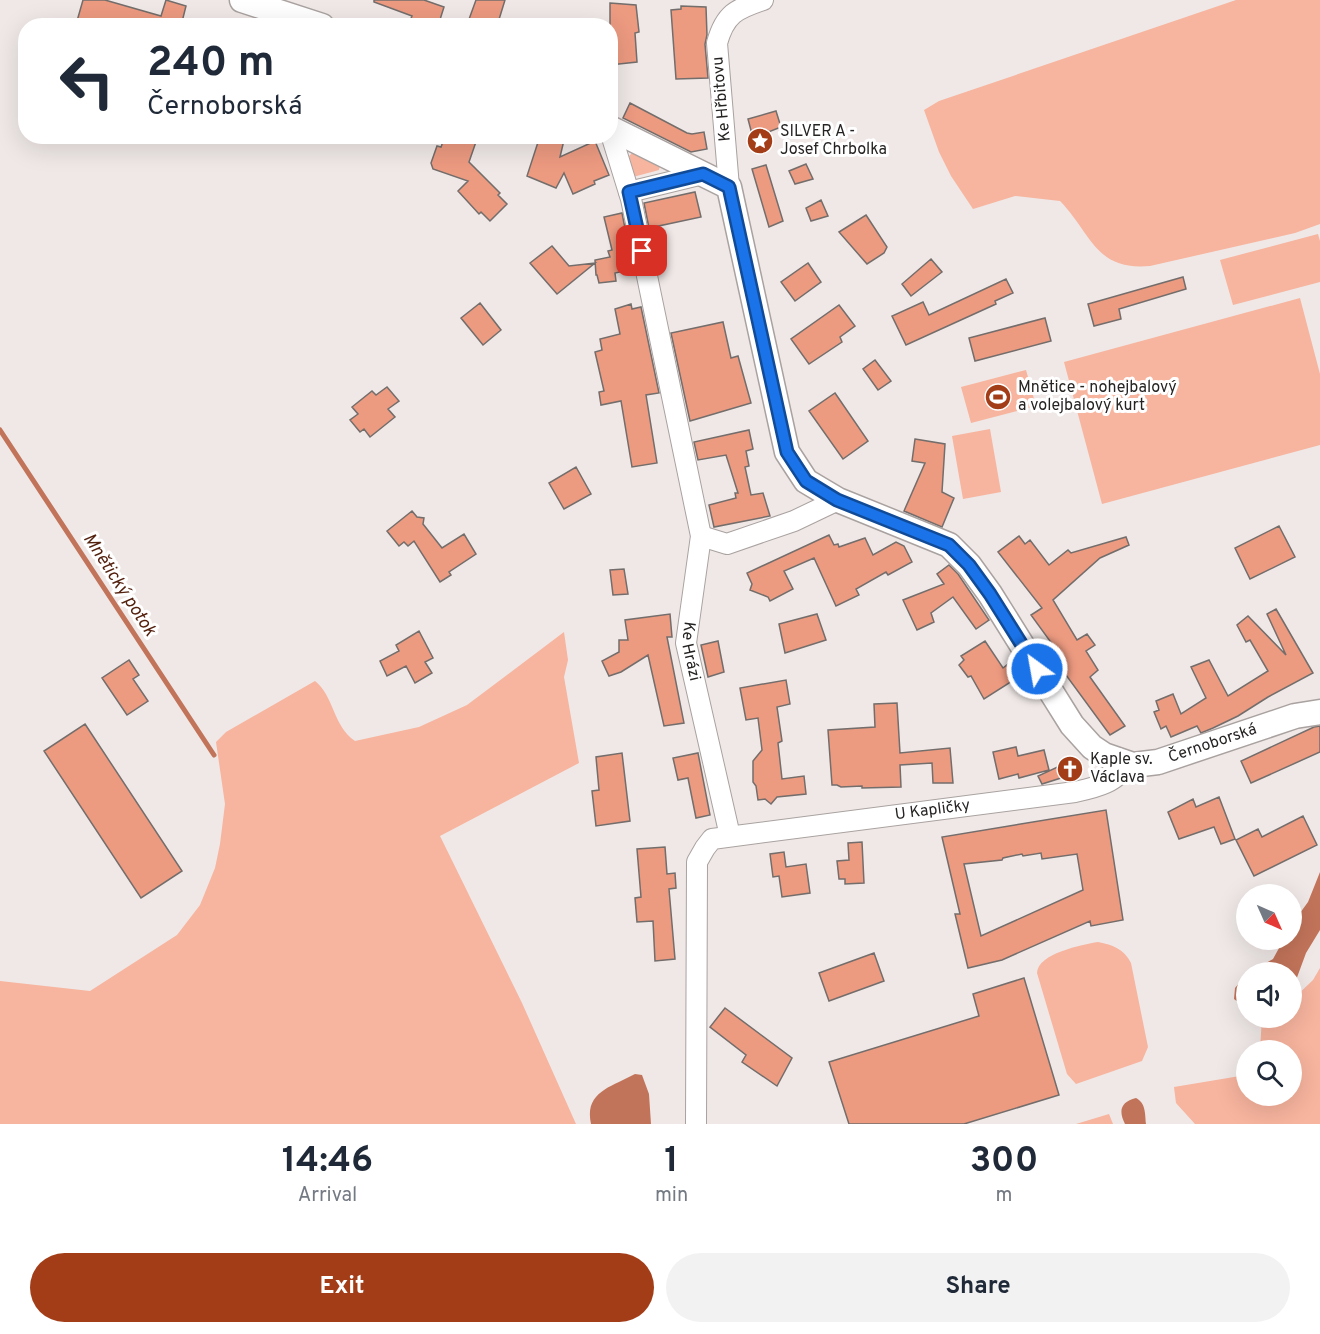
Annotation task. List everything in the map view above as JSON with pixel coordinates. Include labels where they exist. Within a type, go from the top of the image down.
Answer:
[{"type":"street","points":[[242,0],[297,18]]},
{"type":"street","name":"Ke Hřbitovu","points":[[729,187],[717,43],[721,27],[731,14],[740,8],[763,0]]},
{"type":"street","points":[[618,133],[729,187]]},
{"type":"street","name":"Ke Hrázi","points":[[615,144],[629,192],[701,536],[686,643],[730,836]]},
{"type":"street","points":[[629,192],[703,174]]},
{"type":"street","name":"Černoborská","points":[[729,187],[787,452],[806,481],[837,500],[949,545],[969,565],[990,594],[1072,725],[1083,738],[1098,751],[1126,764],[1144,764],[1165,760],[1295,716],[1320,712]]},
{"type":"street","points":[[701,536],[726,544],[794,521],[837,500]]},
{"type":"street","name":"U Kapličky","points":[[730,836],[1075,792],[1101,784],[1119,775],[1126,764]]},
{"type":"street","points":[[696,1124],[697,862],[712,840],[730,836]]},
{"type":"shaded area","points":[[1236,0],[1320,0],[1320,224],[1295,233],[1150,266],[1132,266],[1117,263],[1096,248],[1060,201],[1015,196],[973,209],[951,176],[939,152],[924,110],[939,101]]},
{"type":"shaded area","points":[[638,152],[660,165],[659,170],[633,177],[629,156]]},
{"type":"shaded area","points":[[1318,234],[1320,282],[1233,305],[1220,260]]},
{"type":"shaded area","points":[[1300,298],[1320,374],[1320,445],[1102,504],[1064,362]]},
{"type":"shaded area","name":"Mnětice - nohejbalový a volejbalový kurt","points":[[1026,370],[1036,406],[971,423],[961,387]]},
{"type":"shaded area","points":[[990,429],[1001,492],[963,499],[952,436]]},
{"type":"shaded area","points":[[564,632],[568,660],[564,677],[579,763],[440,836],[522,1003],[576,1124],[0,1124],[0,981],[90,991],[177,935],[200,905],[215,868],[225,804],[216,742],[226,732],[315,681],[326,695],[342,727],[355,741],[419,727],[467,705]]},
{"type":"shaded area","points":[[1320,872],[1320,930],[1302,964],[1302,962],[1268,962],[1273,959],[1278,950],[1302,950],[1302,910],[1308,902]]},
{"type":"shaded area","points":[[1098,942],[1118,948],[1131,963],[1148,1047],[1142,1061],[1076,1084],[1067,1074],[1037,973],[1039,966],[1053,955]]},
{"type":"shaded area","points":[[1320,968],[1320,1124],[1195,1124],[1176,1103],[1174,1087],[1236,1077],[1236,1106],[1302,1106],[1302,1040],[1261,1040],[1261,1028],[1302,1028],[1302,990],[1313,980]]},
{"type":"shaded area","points":[[635,1074],[642,1075],[649,1094],[651,1124],[591,1124],[592,1105],[601,1092]]},
{"type":"shaded area","points":[[1136,1098],[1143,1106],[1146,1124],[1125,1124],[1122,1107]]},
{"type":"shaded area","points":[[1109,1114],[1113,1124],[1076,1124]]},
{"type":"building","points":[[83,0],[105,0],[161,16],[166,0],[186,6],[183,18],[78,18]]},
{"type":"building","points":[[374,0],[424,0],[444,7],[441,18],[411,18],[412,16],[374,2]]},
{"type":"building","points":[[476,0],[505,0],[499,18],[469,18]]},
{"type":"building","points":[[610,3],[636,5],[639,32],[635,33],[637,62],[618,64],[618,18],[610,18]]},
{"type":"building","points":[[681,6],[706,7],[705,44],[708,78],[676,79],[671,10],[681,9]]},
{"type":"building","points":[[630,103],[687,133],[704,132],[707,149],[691,152],[623,118]]},
{"type":"building","points":[[776,111],[781,127],[753,138],[748,119]]},
{"type":"building","points":[[442,144],[475,144],[469,162],[500,193],[498,195],[507,204],[490,221],[481,212],[479,214],[458,191],[468,181],[433,169],[431,163],[437,146],[441,147]]},
{"type":"building","points":[[537,144],[563,144],[560,157],[588,144],[596,144],[609,175],[573,194],[564,173],[556,188],[527,176]]},
{"type":"building","points":[[806,164],[813,179],[795,184],[789,171]]},
{"type":"building","points":[[766,165],[783,221],[769,227],[752,169]]},
{"type":"building","points":[[695,192],[701,217],[649,228],[644,203]]},
{"type":"building","points":[[821,200],[828,216],[811,221],[806,208]]},
{"type":"building","points":[[622,213],[633,269],[615,273],[616,281],[599,283],[595,260],[610,257],[608,251],[612,250],[604,217]]},
{"type":"building","points":[[866,215],[887,247],[884,253],[867,264],[839,232]]},
{"type":"building","points":[[552,246],[569,266],[595,263],[557,294],[530,263]]},
{"type":"building","points":[[931,259],[942,272],[911,296],[902,284]]},
{"type":"building","points":[[808,263],[821,282],[795,301],[781,282]]},
{"type":"building","points":[[1183,277],[1186,289],[1119,309],[1121,319],[1094,326],[1088,304]]},
{"type":"building","points":[[1006,279],[1013,293],[995,301],[996,304],[906,345],[892,316],[923,302],[929,315]]},
{"type":"building","points":[[480,303],[501,330],[483,345],[461,318]]},
{"type":"building","points":[[631,304],[632,309],[641,307],[659,393],[646,395],[657,463],[632,467],[621,401],[601,405],[599,392],[604,391],[595,352],[602,350],[600,339],[620,334],[615,309]]},
{"type":"building","points":[[839,305],[855,326],[840,337],[842,342],[809,364],[791,339]]},
{"type":"building","points":[[1045,318],[1051,341],[975,361],[969,338]]},
{"type":"building","points":[[723,322],[731,358],[738,356],[751,403],[690,421],[671,333]]},
{"type":"building","points":[[875,360],[891,381],[878,390],[863,369]]},
{"type":"building","points":[[387,387],[399,401],[388,409],[395,417],[370,437],[364,429],[360,432],[350,420],[358,414],[352,407],[372,391],[376,395]]},
{"type":"building","points":[[835,393],[868,441],[843,459],[809,411]]},
{"type":"building","points":[[749,430],[753,449],[746,451],[749,466],[745,467],[751,495],[763,493],[770,516],[714,527],[709,505],[736,498],[735,493],[738,493],[726,455],[698,460],[694,442]]},
{"type":"building","points":[[915,439],[945,444],[942,492],[954,498],[942,527],[904,511],[925,463],[912,461]]},
{"type":"building","points":[[576,467],[591,494],[564,509],[549,483]]},
{"type":"building","points":[[412,511],[417,517],[424,518],[423,524],[442,548],[464,534],[476,554],[449,572],[451,575],[440,582],[414,541],[408,546],[404,542],[399,546],[387,531]]},
{"type":"building","points":[[1279,526],[1295,557],[1250,579],[1235,548]]},
{"type":"building","points":[[829,535],[834,545],[838,544],[839,547],[865,538],[873,555],[896,542],[904,546],[912,562],[888,575],[886,572],[856,589],[859,595],[836,606],[814,558],[784,571],[793,589],[770,601],[768,597],[750,590],[752,584],[747,573]]},
{"type":"building","points":[[1019,536],[1025,544],[1030,540],[1049,565],[1068,550],[1071,553],[1126,537],[1129,545],[1100,558],[1053,600],[1077,640],[1087,634],[1095,645],[1086,651],[1098,670],[1090,677],[1125,726],[1110,735],[1052,656],[1058,652],[1031,615],[1042,608],[998,552]]},
{"type":"building","points":[[949,565],[958,574],[989,620],[976,629],[953,597],[931,613],[934,622],[917,630],[903,600],[944,584],[937,574]]},
{"type":"building","points":[[624,569],[628,594],[613,595],[610,570]]},
{"type":"building","points":[[1276,609],[1313,673],[1238,716],[1201,733],[1197,726],[1171,737],[1166,726],[1161,729],[1154,712],[1159,710],[1156,701],[1173,694],[1181,714],[1206,698],[1191,667],[1209,660],[1228,696],[1268,671],[1250,640],[1246,642],[1237,625],[1248,616],[1286,655],[1267,614]]},
{"type":"building","points":[[670,614],[672,637],[667,637],[684,723],[664,726],[648,655],[621,672],[609,676],[602,661],[619,652],[619,640],[628,640],[625,620]]},
{"type":"building","points":[[817,614],[826,640],[785,653],[779,624]]},
{"type":"building","points":[[419,631],[433,658],[425,662],[432,673],[415,683],[406,666],[387,676],[380,661],[399,651],[396,645]]},
{"type":"building","points":[[718,641],[724,672],[708,677],[701,645]]},
{"type":"building","points":[[985,641],[1003,668],[1008,664],[1017,678],[984,699],[971,676],[968,677],[959,665],[964,660],[961,656]]},
{"type":"building","points":[[129,660],[139,675],[133,679],[148,701],[127,715],[102,678]]},
{"type":"building","points":[[786,680],[790,704],[777,707],[782,741],[778,743],[782,779],[804,776],[806,794],[777,797],[771,804],[765,799],[758,800],[756,786],[753,782],[753,761],[762,750],[758,718],[746,720],[740,688]]},
{"type":"building","points":[[897,703],[900,753],[950,748],[953,783],[933,783],[932,763],[900,765],[901,787],[862,788],[862,786],[832,785],[828,730],[875,727],[874,704]]},
{"type":"building","points":[[85,724],[182,871],[141,898],[44,751]]},
{"type":"building","points":[[1320,726],[1320,752],[1251,783],[1241,761]]},
{"type":"building","points":[[1016,747],[1018,756],[1044,750],[1049,770],[1019,778],[1018,774],[999,779],[993,752]]},
{"type":"building","points":[[622,753],[630,821],[596,826],[592,791],[599,790],[596,757]]},
{"type":"building","points":[[698,753],[710,815],[696,818],[688,778],[678,780],[673,758]]},
{"type":"building","points":[[1075,759],[1080,772],[1042,784],[1038,776]]},
{"type":"building","points":[[1219,797],[1235,839],[1221,844],[1214,827],[1179,839],[1168,812],[1193,799],[1196,807]]},
{"type":"building","points":[[1106,810],[1123,920],[1091,926],[1090,921],[1002,960],[968,968],[955,914],[960,914],[942,837]],"holes":[[[1041,853],[1042,859],[1077,854],[1083,890],[981,936],[964,864],[1002,860],[1022,854],[1023,856]]]},
{"type":"building","points":[[1303,816],[1317,845],[1254,876],[1236,840],[1258,829],[1262,837]]},
{"type":"building","points":[[862,842],[864,883],[845,884],[845,879],[839,879],[837,861],[849,860],[848,843]]},
{"type":"building","points":[[665,847],[667,874],[675,873],[676,888],[669,889],[675,959],[655,961],[653,921],[637,922],[635,898],[641,897],[637,849]]},
{"type":"building","points":[[784,852],[786,867],[806,864],[810,893],[782,897],[779,876],[773,877],[770,854]]},
{"type":"building","points":[[874,953],[884,981],[829,1001],[819,973]]},
{"type":"building","points":[[1024,978],[1059,1095],[964,1124],[849,1124],[829,1062],[979,1016],[973,994]]},
{"type":"building","points":[[725,1008],[792,1058],[777,1086],[742,1062],[746,1055],[710,1027]]},
{"type":"waterway","name":"Mnětický potok","points":[[0,430],[214,755]]},
{"type":"place","name":"SILVER A - Josef Chrbolka","points":[[760,141]]},
{"type":"place","name":"Mnětice - nohejbalový a volejbalový kurt","points":[[998,397]]},
{"type":"place","name":"Kaple sv. Václava","points":[[1070,769]]},
{"type":"route","points":[[642,251],[629,192],[703,174],[729,187],[787,452],[806,481],[837,500],[949,545],[969,565],[990,594],[1037,669]]}]
